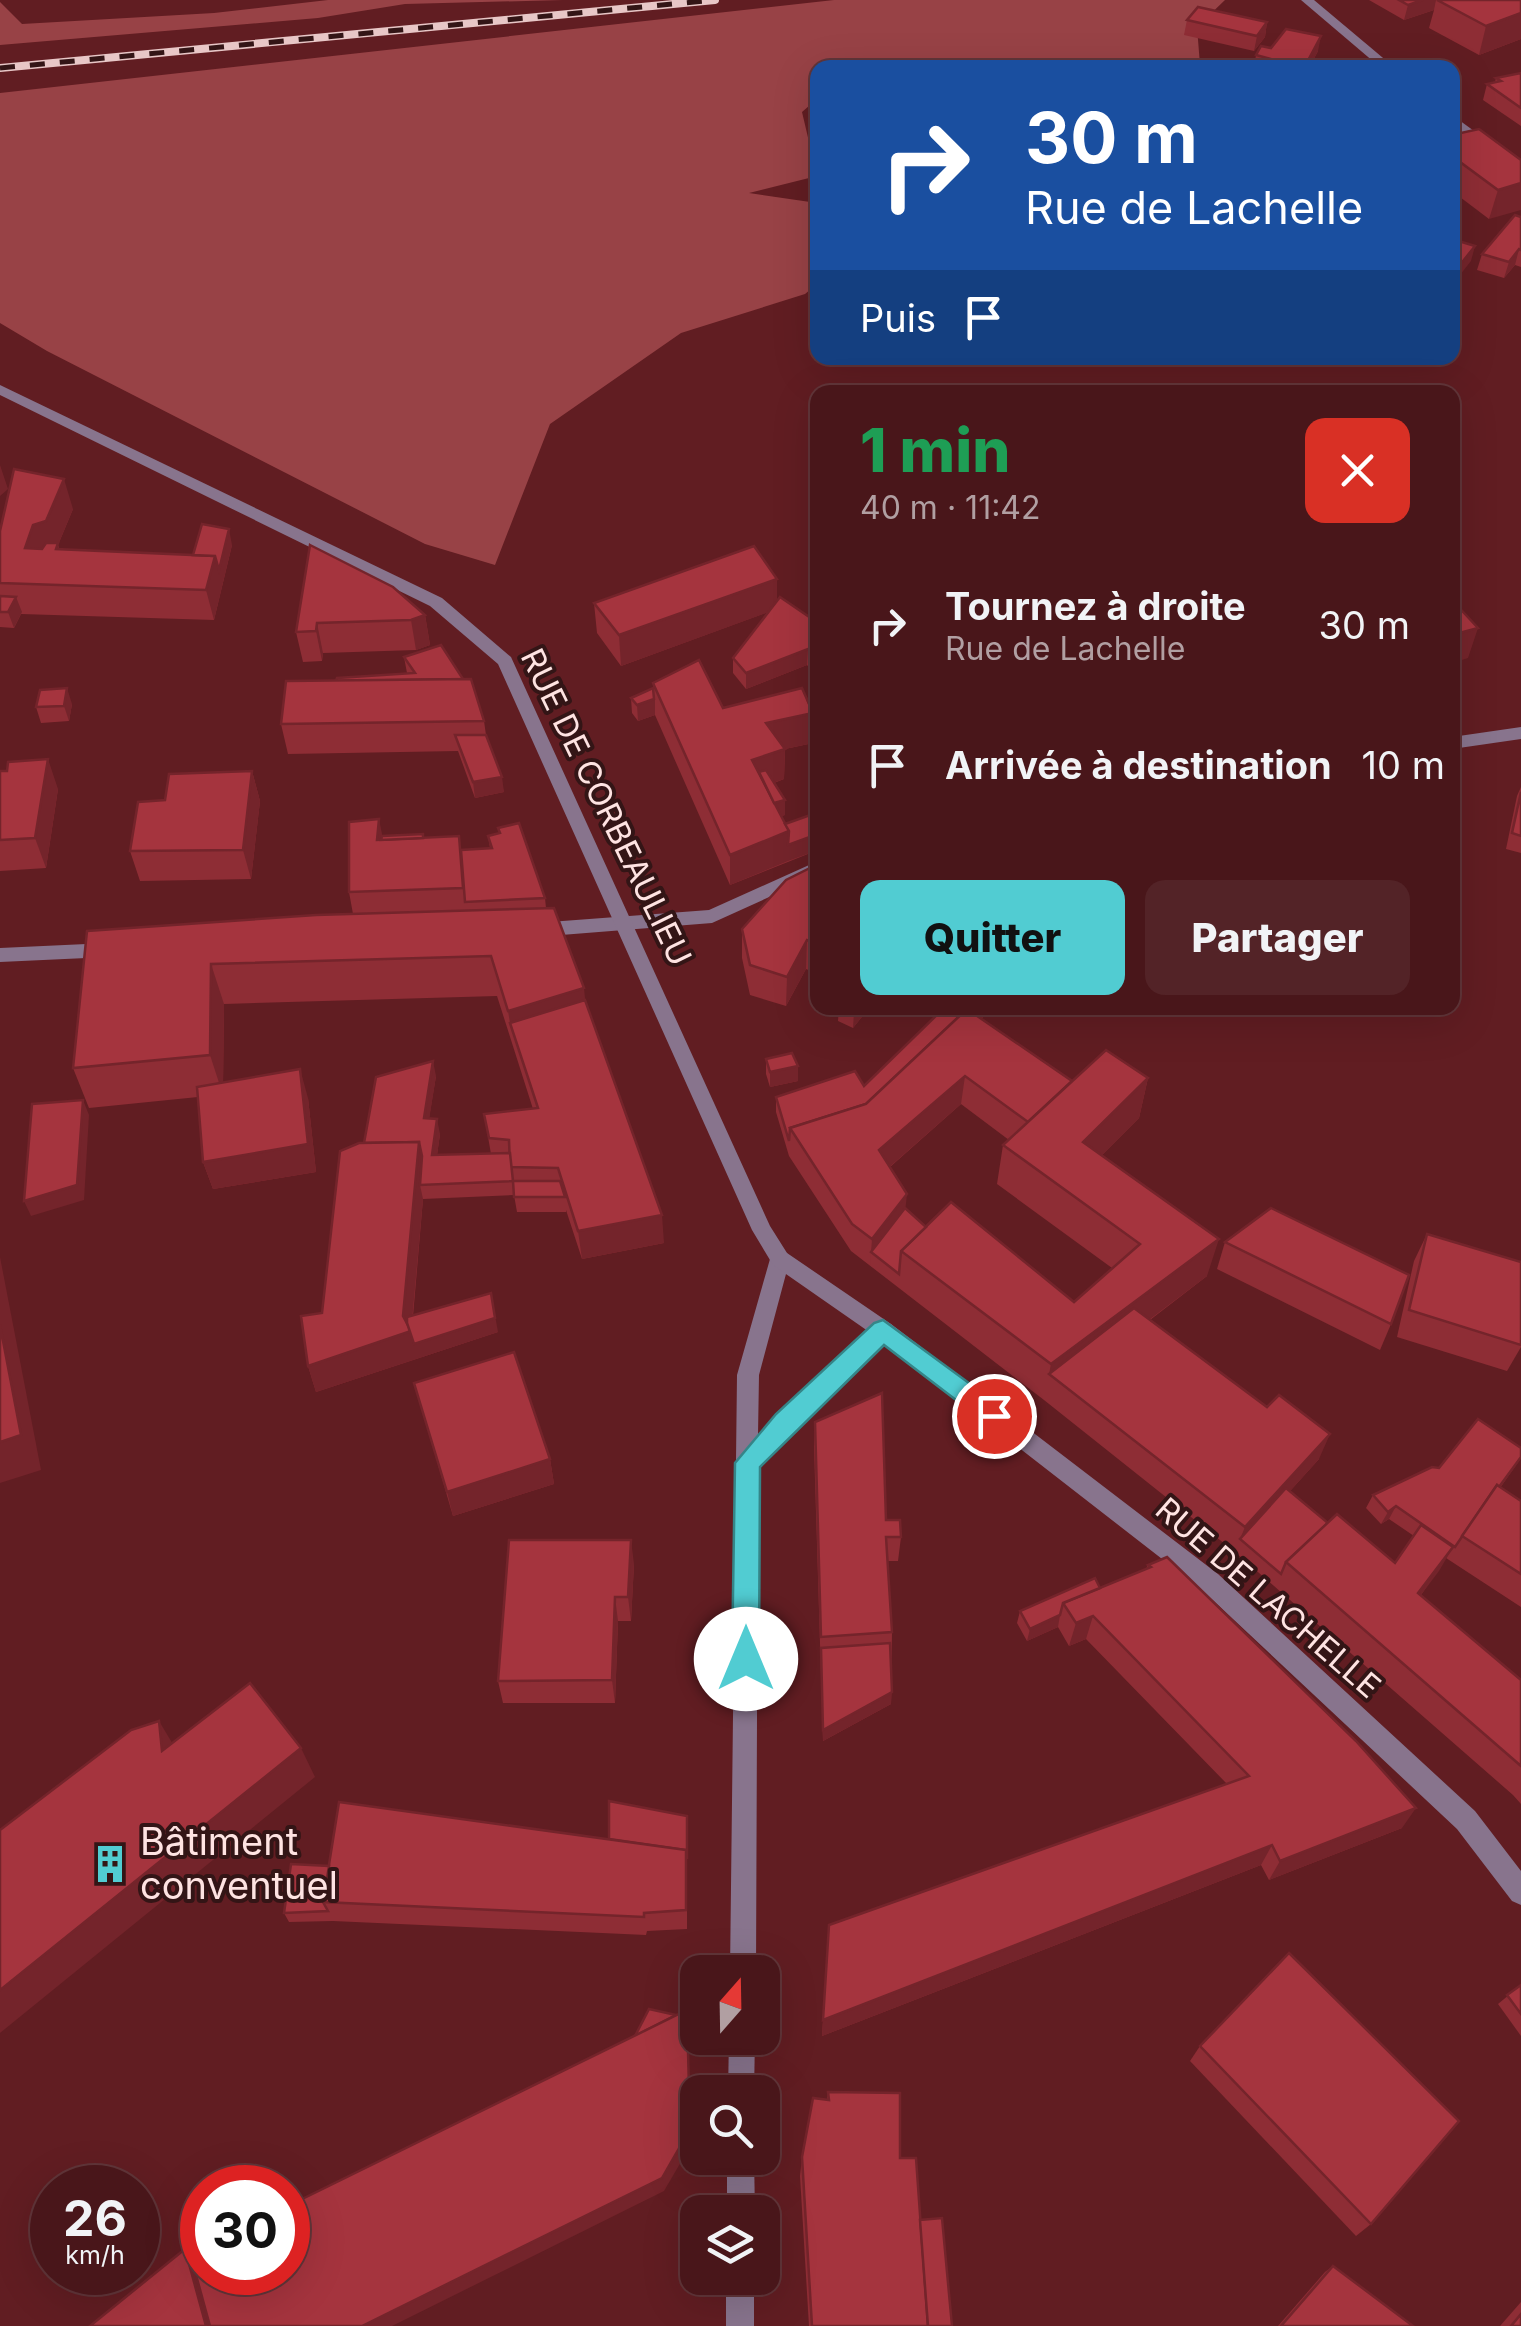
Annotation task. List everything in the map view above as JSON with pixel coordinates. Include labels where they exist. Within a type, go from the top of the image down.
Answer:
[{"type":"street","points":[[1308,0],[1380,60]]},
{"type":"street","points":[[1460,126],[1521,171]]},
{"type":"street","name":"RUE DE CORBEAULIEU","points":[[0,389],[436,602],[505,661],[762,1230]]},
{"type":"street","points":[[1460,742],[1521,732]]},
{"type":"street","points":[[508,932],[626,926],[712,916],[810,871]]},
{"type":"street","points":[[0,955],[137,949]]},
{"type":"street","name":"RUE DE LACHELLE","points":[[762,1230],[780,1259],[883,1330],[1210,1582],[1466,1820],[1521,1892]]},
{"type":"street","points":[[742,1955],[748,1375],[780,1259]]},
{"type":"street","points":[[747,1463],[784,1422],[883,1330]]},
{"type":"street","points":[[740,2295],[740,2326]]},
{"type":"shaded area","points":[[328,0],[563,0],[405,4],[318,18],[0,45],[0,2],[22,24],[214,13]]},
{"type":"shaded area","points":[[834,0],[1225,0],[1197,27],[1200,60],[810,60],[810,105],[802,112],[810,146],[810,178],[749,193],[810,202],[810,290],[681,333],[550,424],[495,565],[425,544],[47,351],[0,323],[0,93]]},
{"type":"building","points":[[1437,0],[1521,0],[1521,13],[1486,26]]},
{"type":"building","points":[[1198,7],[1267,22],[1257,36],[1187,20]]},
{"type":"building","points":[[1286,29],[1321,36],[1308,60],[1274,60],[1256,55],[1261,46],[1271,48]]},
{"type":"building","points":[[1521,73],[1521,108],[1487,84],[1501,81],[1496,78]]},
{"type":"building","points":[[1479,129],[1521,160],[1521,183],[1498,190],[1460,162],[1460,133]]},
{"type":"building","points":[[1515,215],[1521,217],[1521,250],[1509,262],[1482,254]]},
{"type":"building","points":[[1460,241],[1475,246],[1460,265]]},
{"type":"building","points":[[14,469],[64,479],[46,521],[33,525],[25,548],[42,549],[46,543],[58,543],[56,549],[215,556],[206,590],[0,583],[0,531]]},
{"type":"building","points":[[202,524],[229,529],[219,570],[215,556],[193,555]]},
{"type":"building","points":[[310,545],[393,587],[425,615],[411,620],[317,623],[316,631],[296,632]]},
{"type":"building","points":[[754,546],[777,579],[619,635],[594,603]]},
{"type":"building","points":[[0,596],[16,597],[8,612],[0,612]]},
{"type":"building","points":[[780,597],[810,618],[810,651],[746,673],[733,658]]},
{"type":"building","points":[[1460,609],[1478,628],[1460,633]]},
{"type":"building","points":[[441,645],[463,679],[336,681],[415,673],[404,657]]},
{"type":"building","points":[[699,660],[723,708],[802,688],[810,714],[766,723],[785,749],[752,760],[789,831],[730,855],[653,683]]},
{"type":"building","points":[[471,679],[484,721],[281,724],[286,681]]},
{"type":"building","points":[[67,688],[64,706],[36,707],[40,690]]},
{"type":"building","points":[[653,688],[654,699],[637,705],[631,698]]},
{"type":"building","points":[[455,735],[486,735],[502,777],[473,782]]},
{"type":"building","points":[[48,759],[35,838],[0,840],[0,771],[7,771],[8,762]]},
{"type":"building","points":[[766,770],[785,800],[774,803],[759,772]]},
{"type":"building","points":[[252,771],[243,850],[130,851],[138,802],[165,800],[169,774]]},
{"type":"building","points":[[1521,792],[1521,836],[1512,833]]},
{"type":"building","points":[[810,815],[810,837],[788,845],[785,824]]},
{"type":"building","points":[[379,819],[377,840],[459,836],[463,888],[349,892],[349,822]]},
{"type":"building","points":[[519,823],[545,898],[465,902],[461,850],[492,848],[488,836],[500,833],[498,828]]},
{"type":"building","points":[[423,834],[423,838],[381,840],[382,836]]},
{"type":"building","points":[[810,868],[810,941],[807,940],[787,977],[750,965],[742,929],[786,880]]},
{"type":"building","points":[[554,908],[584,988],[508,1011],[491,956],[211,964],[210,1055],[73,1068],[87,931],[316,915]]},
{"type":"building","points":[[585,1000],[662,1215],[578,1231],[558,1168],[510,1167],[509,1140],[489,1138],[484,1114],[538,1108],[510,1023]]},
{"type":"building","points":[[937,1015],[961,1015],[866,1104],[790,1128],[789,1141],[776,1097],[855,1071],[864,1086]]},
{"type":"building","points":[[961,1015],[976,1015],[1072,1081],[1028,1122],[965,1076],[879,1150],[907,1194],[872,1239],[852,1224],[790,1128],[866,1104]]},
{"type":"building","points":[[1106,1050],[1148,1078],[1083,1142],[1219,1239],[1051,1364],[901,1251],[951,1202],[1074,1302],[1140,1244],[1003,1145]]},
{"type":"building","points":[[792,1053],[798,1066],[770,1072],[766,1059]]},
{"type":"building","points":[[433,1061],[424,1118],[437,1119],[432,1155],[510,1153],[513,1181],[420,1185],[419,1142],[364,1143],[376,1077]]},
{"type":"building","points":[[300,1069],[308,1144],[203,1162],[197,1087]]},
{"type":"building","points":[[83,1100],[77,1185],[24,1201],[32,1104]]},
{"type":"building","points":[[419,1142],[403,1316],[411,1331],[308,1366],[301,1316],[322,1313],[340,1151],[359,1143]]},
{"type":"building","points":[[513,1181],[560,1181],[565,1197],[514,1197]]},
{"type":"building","points":[[905,1208],[926,1227],[901,1251],[899,1274],[871,1252]]},
{"type":"building","points":[[1271,1208],[1409,1275],[1391,1324],[1225,1242]]},
{"type":"building","points":[[1427,1234],[1521,1262],[1521,1345],[1409,1310]]},
{"type":"building","points":[[491,1293],[495,1318],[414,1344],[407,1317]]},
{"type":"building","points":[[1134,1308],[1267,1407],[1279,1395],[1330,1434],[1245,1527],[1049,1374]]},
{"type":"building","points":[[0,1325],[21,1435],[0,1442]]},
{"type":"building","points":[[514,1352],[550,1459],[447,1492],[414,1383]]},
{"type":"building","points":[[882,1393],[886,1520],[900,1520],[901,1537],[886,1537],[892,1632],[821,1637],[815,1422]]},
{"type":"building","points":[[1478,1419],[1521,1448],[1521,1457],[1455,1547],[1396,1506],[1388,1512],[1373,1495],[1432,1467],[1439,1468]]},
{"type":"building","points":[[1497,1485],[1521,1501],[1521,1574],[1462,1536]]},
{"type":"building","points":[[1286,1488],[1328,1523],[1286,1562],[1281,1574],[1240,1539]]},
{"type":"building","points":[[1337,1514],[1395,1563],[1421,1525],[1453,1547],[1418,1593],[1521,1680],[1521,1766],[1286,1562]]},
{"type":"building","points":[[509,1540],[631,1540],[628,1597],[615,1597],[612,1680],[498,1681]]},
{"type":"building","points":[[1167,1557],[1356,1741],[1416,1808],[1280,1861],[1272,1845],[823,2020],[829,1925],[1249,1776],[1093,1616],[1076,1623],[1063,1603]]},
{"type":"building","points":[[1095,1578],[1100,1588],[1063,1603],[1060,1615],[1030,1629],[1020,1611]]},
{"type":"building","points":[[890,1643],[892,1692],[823,1730],[821,1648]]},
{"type":"building","name":"Bâtiment conventuel","points":[[250,1683],[301,1748],[0,1990],[0,1830],[131,1730],[159,1721],[162,1751]]},
{"type":"building","points":[[609,1801],[687,1816],[687,1859],[686,1850],[609,1839]]},
{"type":"building","points":[[339,1802],[686,1850],[686,1910],[644,1913],[644,1917],[323,1902]]},
{"type":"building","points":[[291,1864],[329,1866],[323,1902],[328,1911],[284,1913]]},
{"type":"building","points":[[1289,1953],[1459,2121],[1371,2224],[1200,2046]]},
{"type":"building","points":[[1521,1985],[1521,2014],[1507,1995]]},
{"type":"building","points":[[649,2009],[676,2015],[635,2036]]},
{"type":"building","points":[[680,2013],[680,2055],[688,2055],[689,2075],[680,2075],[680,2146],[662,2178],[362,2326],[210,2326],[202,2295],[310,2295],[310,2195]]},
{"type":"building","points":[[828,2092],[900,2093],[900,2158],[916,2158],[928,2326],[812,2326],[802,2157],[813,2098],[829,2100]]},
{"type":"building","points":[[942,2218],[952,2326],[928,2326],[920,2220]]},
{"type":"building","points":[[180,2253],[180,2295],[198,2295],[206,2326],[90,2326],[128,2295],[160,2295],[160,2269]]},
{"type":"building","points":[[1333,2266],[1413,2326],[1281,2326]]},
{"type":"railway","points":[[0,68],[715,0]]},
{"type":"place","name":"Bâtiment conventuel","points":[[110,1864]]},
{"type":"route","points":[[746,1659],[747,1463],[784,1422],[883,1330],[994,1416]]}]
